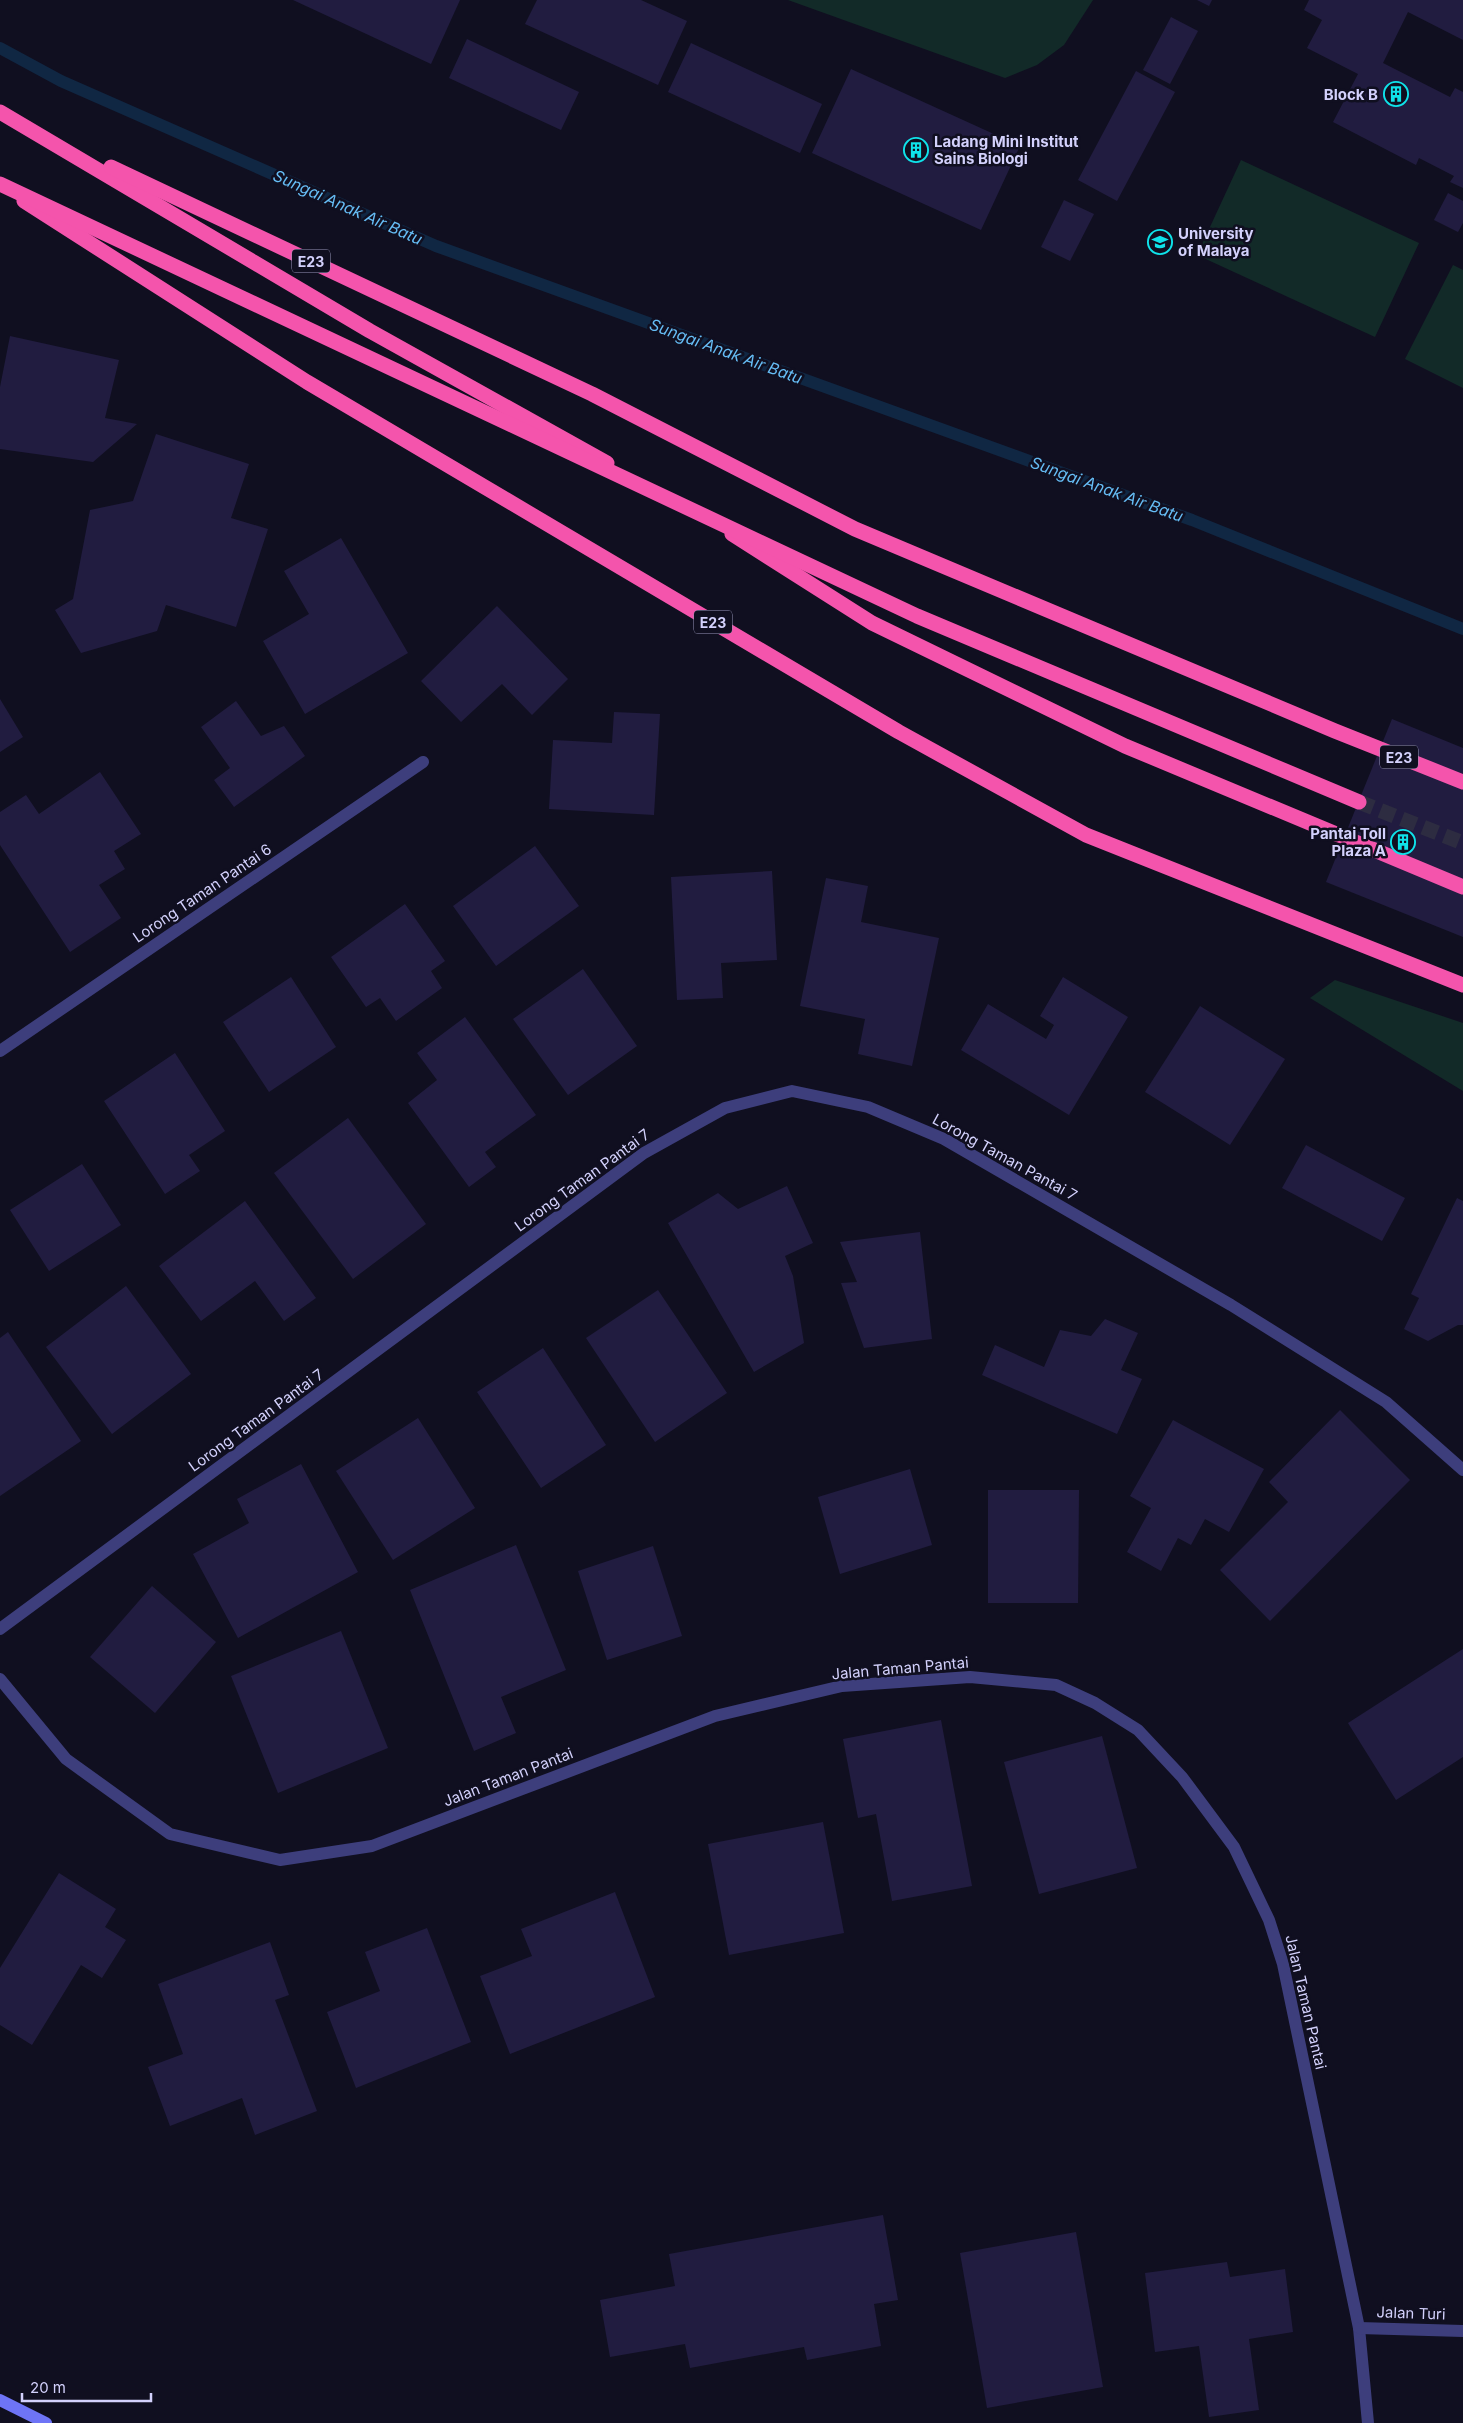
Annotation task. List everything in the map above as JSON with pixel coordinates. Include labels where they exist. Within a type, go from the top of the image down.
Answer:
[{"type":"highway","name":"E23","points":[[0,112],[370,331],[711,521],[872,623],[1124,746],[1463,887]]},
{"type":"highway","name":"E23","points":[[30,129],[592,394],[855,529],[1335,731],[1463,782]]},
{"type":"highway","name":"E23","points":[[0,185],[917,616],[1359,802]]},
{"type":"highway","name":"E23","points":[[0,185],[306,382],[899,732],[1086,835],[1463,985]]},
{"type":"street","name":"Lorong Taman Pantai 6","points":[[0,1051],[423,762]]},
{"type":"street","name":"Lorong Taman Pantai 7","points":[[0,1629],[644,1153],[725,1108],[792,1091],[868,1107],[944,1139],[1231,1305],[1386,1402],[1463,1470]]},
{"type":"street","name":"Jalan Taman Pantai","points":[[0,1678],[66,1759],[170,1834],[280,1860],[372,1846],[715,1716],[842,1686],[970,1677],[1056,1685],[1095,1704],[1138,1730],[1182,1777],[1234,1847],[1269,1920],[1283,1964],[1359,2328],[1368,2423]]},
{"type":"street","name":"Jalan Turi","points":[[1359,2328],[1463,2331]]},
{"type":"street","points":[[0,2400],[28,2420],[46,2423]]},
{"type":"green space","points":[[788,0],[1093,0],[1064,45],[1037,65],[1005,78]]},
{"type":"green space","points":[[1241,160],[1419,243],[1375,337],[1197,255]]},
{"type":"green space","points":[[1453,265],[1463,270],[1463,388],[1405,359]]},
{"type":"green space","points":[[1335,980],[1463,1023],[1463,1091],[1310,998]]},
{"type":"building","points":[[293,0],[460,0],[431,64]]},
{"type":"building","points":[[537,0],[641,0],[687,21],[658,85],[525,24]]},
{"type":"building","points":[[1197,0],[1212,0],[1209,6]]},
{"type":"building","name":"Block B","points":[[1309,0],[1463,0],[1463,40],[1408,12],[1383,63],[1450,97],[1455,88],[1463,92],[1463,188],[1450,182],[1454,176],[1419,158],[1416,165],[1333,122],[1358,74],[1307,48],[1322,20],[1304,10]]},
{"type":"building","points":[[1171,17],[1198,31],[1170,84],[1143,70]]},
{"type":"building","points":[[467,39],[579,92],[561,130],[449,78]]},
{"type":"building","points":[[691,43],[822,104],[800,153],[668,92]]},
{"type":"building","name":"Ladang Mini Institut Sains Biologi","points":[[851,69],[1020,146],[981,230],[812,153]]},
{"type":"building","name":"Ladang Mini Institut Sains Biologi","points":[[1136,71],[1175,92],[1117,201],[1078,180]]},
{"type":"building","points":[[1448,193],[1463,201],[1463,223],[1458,232],[1434,220]]},
{"type":"building","name":"Ladang Mini Institut Sains Biologi","points":[[1064,200],[1094,214],[1070,261],[1041,247]]},
{"type":"building","points":[[10,336],[119,360],[105,418],[137,424],[93,462],[0,449],[0,387]]},
{"type":"building","points":[[156,434],[249,464],[231,518],[268,529],[236,627],[166,605],[157,631],[81,653],[55,610],[73,599],[90,510],[133,501]]},
{"type":"building","points":[[341,538],[408,653],[305,714],[263,641],[309,614],[284,571]]},
{"type":"building","points":[[497,606],[568,679],[532,715],[502,684],[461,722],[421,681]]},
{"type":"building","points":[[0,699],[23,737],[0,752]]},
{"type":"building","points":[[236,701],[261,736],[284,726],[305,756],[234,807],[214,780],[230,768],[201,727]]},
{"type":"building","points":[[614,712],[660,714],[654,815],[549,809],[553,740],[612,743]]},
{"type":"building","name":"Pantai Toll Plaza A","points":[[1392,719],[1463,748],[1463,937],[1326,882]]},
{"type":"building","points":[[100,772],[141,834],[114,851],[125,869],[99,885],[121,918],[70,952],[0,845],[0,812],[26,795],[39,814]]},
{"type":"building","points":[[535,846],[579,906],[496,966],[453,906]]},
{"type":"building","points":[[772,871],[777,960],[721,963],[723,998],[677,1000],[671,877]]},
{"type":"building","points":[[826,878],[868,886],[861,922],[939,938],[912,1066],[858,1054],[865,1019],[800,1006]]},
{"type":"building","points":[[405,904],[445,961],[431,971],[442,988],[396,1021],[380,998],[366,1007],[331,957]]},
{"type":"building","points":[[583,969],[637,1046],[568,1095],[513,1019]]},
{"type":"building","points":[[291,977],[336,1047],[269,1092],[223,1022]]},
{"type":"building","points":[[1063,977],[1128,1017],[1069,1115],[961,1050],[988,1004],[1046,1039],[1054,1025],[1040,1016]]},
{"type":"building","points":[[1200,1006],[1285,1059],[1230,1145],[1145,1092]]},
{"type":"building","points":[[465,1017],[536,1115],[485,1152],[496,1167],[469,1187],[408,1103],[437,1080],[417,1053]]},
{"type":"building","points":[[175,1053],[225,1131],[189,1155],[200,1171],[165,1194],[104,1101]]},
{"type":"building","points":[[348,1118],[426,1224],[353,1279],[274,1173]]},
{"type":"building","points":[[1306,1145],[1405,1198],[1382,1241],[1282,1188]]},
{"type":"building","points":[[82,1164],[121,1225],[49,1271],[10,1210]]},
{"type":"building","points":[[787,1186],[813,1243],[785,1256],[793,1276],[804,1343],[754,1372],[668,1223],[718,1193],[738,1209]]},
{"type":"building","points":[[1457,1198],[1463,1201],[1463,1325],[1458,1325],[1428,1341],[1404,1329],[1419,1298],[1411,1294]]},
{"type":"building","points":[[245,1201],[316,1298],[284,1321],[255,1281],[201,1321],[159,1266]]},
{"type":"building","points":[[920,1232],[932,1339],[864,1348],[841,1283],[857,1282],[840,1242]]},
{"type":"building","points":[[126,1286],[191,1374],[112,1434],[46,1347]]},
{"type":"building","points":[[658,1290],[727,1393],[655,1442],[586,1338]]},
{"type":"building","points":[[1105,1319],[1138,1333],[1121,1370],[1142,1379],[1117,1434],[982,1375],[995,1345],[1044,1367],[1060,1330],[1091,1336]]},
{"type":"building","points":[[8,1332],[81,1441],[0,1496],[0,1338]]},
{"type":"building","points":[[543,1348],[606,1445],[541,1488],[477,1392]]},
{"type":"building","points":[[1340,1410],[1410,1480],[1270,1621],[1220,1570],[1288,1502],[1269,1482]]},
{"type":"building","points":[[418,1418],[475,1508],[393,1560],[336,1471]]},
{"type":"building","points":[[1173,1420],[1264,1469],[1229,1532],[1205,1519],[1191,1545],[1178,1538],[1161,1571],[1127,1552],[1151,1508],[1130,1496]]},
{"type":"building","points":[[301,1464],[358,1572],[238,1638],[193,1554],[249,1523],[237,1499]]},
{"type":"building","points":[[910,1469],[932,1545],[840,1574],[818,1497]]},
{"type":"building","points":[[988,1490],[1079,1490],[1078,1603],[988,1603]]},
{"type":"building","points":[[516,1545],[566,1670],[501,1697],[516,1733],[474,1751],[410,1590]]},
{"type":"building","points":[[653,1546],[682,1636],[607,1660],[578,1571]]},
{"type":"building","points":[[152,1586],[216,1642],[155,1713],[90,1657]]},
{"type":"building","points":[[341,1631],[388,1748],[278,1793],[231,1676]]},
{"type":"building","points":[[1463,1649],[1463,1757],[1396,1800],[1348,1723]]},
{"type":"building","points":[[941,1720],[972,1886],[892,1901],[876,1814],[858,1818],[843,1739]]},
{"type":"building","points":[[1102,1736],[1137,1868],[1039,1894],[1004,1762]]},
{"type":"building","points":[[823,1822],[844,1933],[729,1955],[708,1844]]},
{"type":"building","points":[[59,1873],[116,1909],[105,1927],[126,1940],[102,1978],[81,1965],[32,2045],[0,2025],[0,1968]]},
{"type":"building","points":[[615,1892],[655,1997],[510,2054],[480,1976],[532,1956],[521,1929]]},
{"type":"building","points":[[427,1928],[471,2042],[356,2088],[327,2012],[380,1991],[365,1952]]},
{"type":"building","points":[[270,1942],[289,1995],[275,2000],[317,2111],[255,2135],[242,2098],[170,2126],[148,2067],[183,2054],[158,1984]]},
{"type":"building","points":[[883,2215],[898,2300],[874,2304],[881,2346],[807,2360],[804,2347],[690,2368],[685,2344],[610,2357],[600,2300],[675,2286],[669,2254]]},
{"type":"building","points":[[1076,2232],[1103,2387],[987,2408],[960,2253]]},
{"type":"building","points":[[1227,2262],[1230,2277],[1285,2269],[1293,2332],[1249,2339],[1259,2410],[1209,2417],[1199,2346],[1155,2352],[1145,2273]]},
{"type":"waterway","name":"Sungai Anak Air Batu","points":[[0,48],[61,81],[436,246],[1192,520],[1463,629]]},
{"type":"tunnel","points":[[1359,802],[1463,843]]},
{"type":"place","name":"Block B","points":[[1396,94]]},
{"type":"place","name":"Ladang Mini Institut Sains Biologi","points":[[916,150]]},
{"type":"place","name":"University of Malaya","points":[[1160,242]]},
{"type":"place","name":"Pantai Toll Plaza A","points":[[1403,842]]}]
